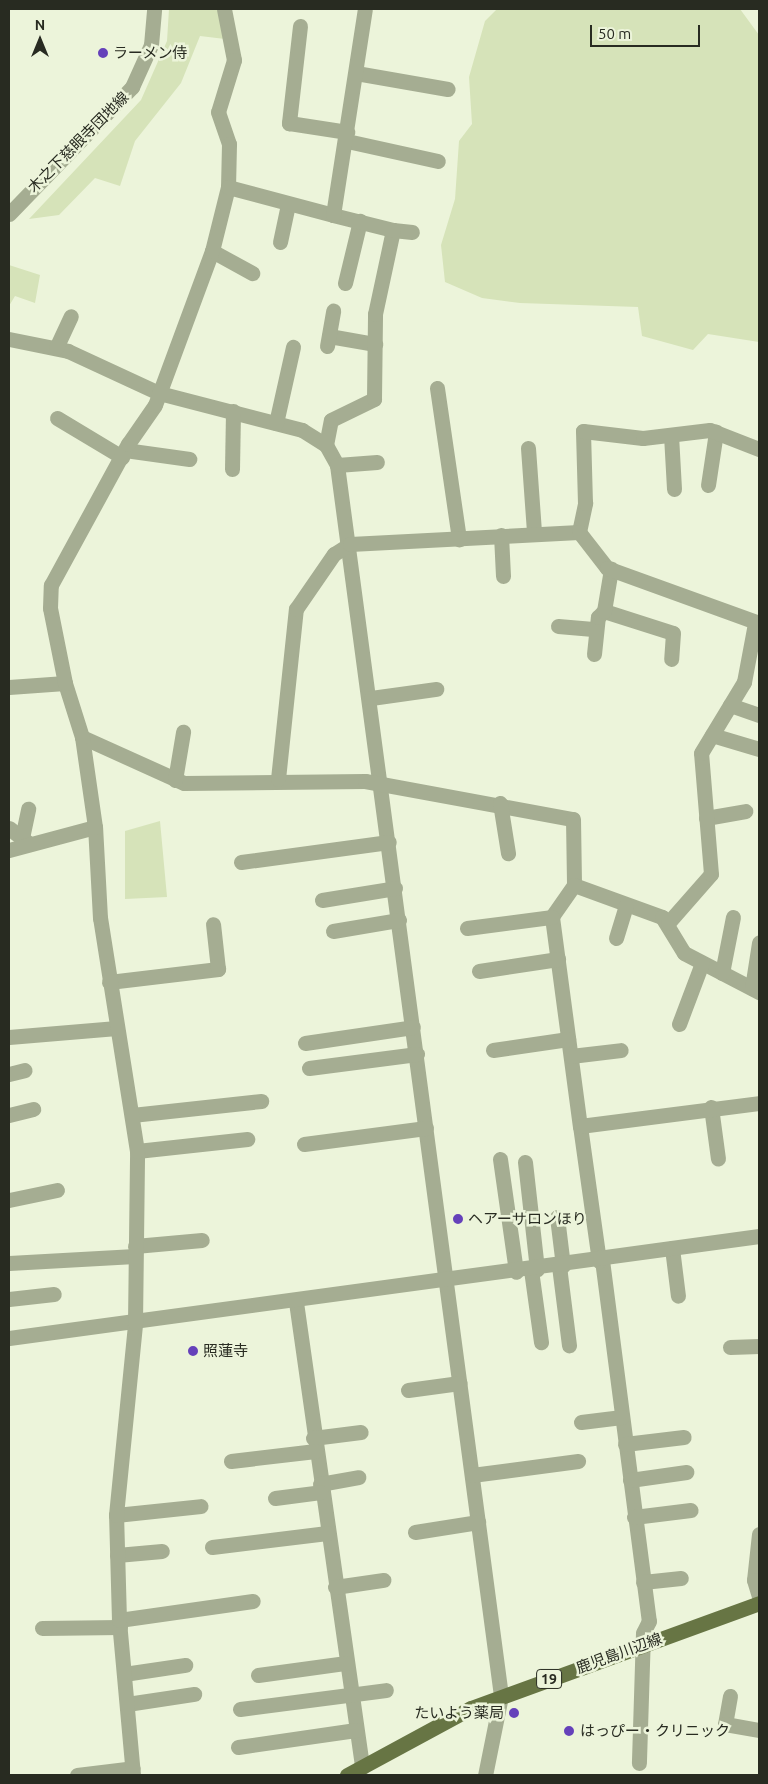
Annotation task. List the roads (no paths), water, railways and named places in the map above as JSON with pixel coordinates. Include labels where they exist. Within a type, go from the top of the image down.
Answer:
[{"type":"main road","name":"鹿児島川辺線","points":[[347,1775],[501,1696],[759,1603]]},
{"type":"street","name":"木之下慈眼寺団地線","points":[[9,214],[132,87],[151,45],[154,9]]},
{"type":"street","points":[[78,1775],[133,1772],[119,1623],[116,1515],[135,1323],[136,1151],[132,1115],[100,918],[95,826],[82,737],[65,683],[50,608],[51,584],[123,453],[160,394],[212,251],[228,188],[229,144],[218,112],[234,60],[227,9]]},
{"type":"street","points":[[333,215],[347,137],[364,9]]},
{"type":"street","points":[[295,34],[289,124],[438,161]]},
{"type":"street","points":[[356,73],[438,92]]},
{"type":"street","points":[[228,188],[393,230],[412,232]]},
{"type":"street","points":[[280,242],[288,204]]},
{"type":"street","points":[[345,283],[360,221]]},
{"type":"street","points":[[326,445],[331,420],[374,399],[375,314],[393,230]]},
{"type":"street","points":[[212,251],[244,273],[252,273]]},
{"type":"street","points":[[333,311],[328,341],[374,344]]},
{"type":"street","points":[[56,348],[71,316]]},
{"type":"street","points":[[9,339],[56,348],[160,394],[276,423],[326,445],[337,465],[371,698],[501,1696],[485,1775]]},
{"type":"street","points":[[276,423],[293,347]]},
{"type":"street","points":[[437,388],[459,539]]},
{"type":"street","points":[[232,469],[233,411]]},
{"type":"street","points":[[57,418],[123,453],[189,459]]},
{"type":"street","points":[[579,532],[585,503],[583,431],[643,438],[716,432],[757,441]]},
{"type":"street","points":[[708,486],[716,432]]},
{"type":"street","points":[[670,435],[674,489]]},
{"type":"street","points":[[528,448],[534,532]]},
{"type":"street","points":[[337,465],[378,462]]},
{"type":"street","points":[[278,779],[296,609],[334,554],[350,544],[459,539],[534,532],[579,532],[611,569],[757,623],[744,682],[701,753],[706,818],[713,853],[711,874],[668,924]]},
{"type":"street","points":[[501,535],[503,576]]},
{"type":"street","points":[[594,654],[598,617],[604,611],[611,569]]},
{"type":"street","points":[[604,611],[674,634],[671,659]]},
{"type":"street","points":[[558,626],[596,629]]},
{"type":"street","points":[[9,686],[65,683]]},
{"type":"street","points":[[371,698],[436,688]]},
{"type":"street","points":[[730,705],[759,716]]},
{"type":"street","points":[[175,780],[183,732]]},
{"type":"street","points":[[712,735],[759,749]]},
{"type":"street","points":[[82,737],[175,780],[278,779],[381,783],[500,803],[573,818],[574,885],[552,917],[580,1126],[601,1261],[649,1621],[644,1644],[639,1763]]},
{"type":"street","points":[[500,803],[508,853]]},
{"type":"street","points":[[26,841],[28,809]]},
{"type":"street","points":[[706,818],[745,811]]},
{"type":"street","points":[[9,850],[26,841],[95,826]]},
{"type":"street","points":[[9,828],[26,841]]},
{"type":"street","points":[[241,862],[288,849],[389,842]]},
{"type":"street","points":[[574,885],[668,924]]},
{"type":"street","points":[[322,900],[395,888]]},
{"type":"street","points":[[616,938],[626,905]]},
{"type":"street","points":[[467,928],[552,917]]},
{"type":"street","points":[[722,973],[733,917]]},
{"type":"street","points":[[333,931],[399,920]]},
{"type":"street","points":[[109,982],[218,970],[213,924]]},
{"type":"street","points":[[668,924],[672,941],[702,963],[756,990],[759,943]]},
{"type":"street","points":[[479,971],[558,960]]},
{"type":"street","points":[[679,1024],[702,963]]},
{"type":"street","points":[[305,1043],[413,1027]]},
{"type":"street","points":[[9,1036],[117,1028]]},
{"type":"street","points":[[493,1050],[568,1039]]},
{"type":"street","points":[[571,1056],[621,1050]]},
{"type":"street","points":[[309,1068],[417,1054]]},
{"type":"street","points":[[9,1074],[25,1070]]},
{"type":"street","points":[[132,1115],[262,1101]]},
{"type":"street","points":[[580,1126],[759,1103]]},
{"type":"street","points":[[711,1108],[718,1159]]},
{"type":"street","points":[[9,1115],[33,1109]]},
{"type":"street","points":[[304,1144],[426,1128]]},
{"type":"street","points":[[136,1151],[247,1139]]},
{"type":"street","points":[[500,1159],[528,1270],[541,1342]]},
{"type":"street","points":[[525,1162],[528,1270]]},
{"type":"street","points":[[9,1200],[57,1190]]},
{"type":"street","points":[[557,1217],[569,1345]]},
{"type":"street","points":[[9,1338],[601,1261],[672,1248],[759,1236]]},
{"type":"street","points":[[9,1263],[135,1250],[202,1240]]},
{"type":"street","points":[[672,1248],[678,1296]]},
{"type":"street","points":[[9,1298],[54,1294]]},
{"type":"street","points":[[296,1302],[314,1444],[362,1767]]},
{"type":"street","points":[[730,1347],[759,1346]]},
{"type":"street","points":[[408,1390],[460,1383]]},
{"type":"street","points":[[582,1422],[622,1417]]},
{"type":"street","points":[[231,1462],[361,1432]]},
{"type":"street","points":[[625,1444],[684,1437]]},
{"type":"street","points":[[472,1475],[578,1461]]},
{"type":"street","points":[[630,1480],[686,1472]]},
{"type":"street","points":[[275,1498],[321,1488],[358,1477]]},
{"type":"street","points":[[116,1515],[201,1506]]},
{"type":"street","points":[[634,1517],[691,1510]]},
{"type":"street","points":[[415,1532],[478,1522]]},
{"type":"street","points":[[212,1547],[327,1532]]},
{"type":"street","points":[[759,1534],[754,1580],[759,1596]]},
{"type":"street","points":[[117,1555],[162,1551]]},
{"type":"street","points":[[643,1582],[681,1578]]},
{"type":"street","points":[[335,1587],[383,1580]]},
{"type":"street","points":[[42,1628],[119,1623],[253,1601]]},
{"type":"street","points":[[258,1675],[346,1663]]},
{"type":"street","points":[[124,1674],[185,1665]]},
{"type":"street","points":[[240,1709],[386,1690]]},
{"type":"street","points":[[127,1704],[194,1694]]},
{"type":"street","points":[[730,1696],[725,1724],[759,1730]]},
{"type":"street","points":[[238,1746],[356,1730]]},
{"type":"place","name":"ラーメン侍","points":[[103,53]]},
{"type":"place","name":"ヘアーサロンほり","points":[[458,1219]]},
{"type":"place","name":"照蓮寺","points":[[193,1351]]},
{"type":"place","name":"たいよう薬局","points":[[514,1713]]},
{"type":"place","name":"はっぴー・クリニック","points":[[569,1731]]}]
